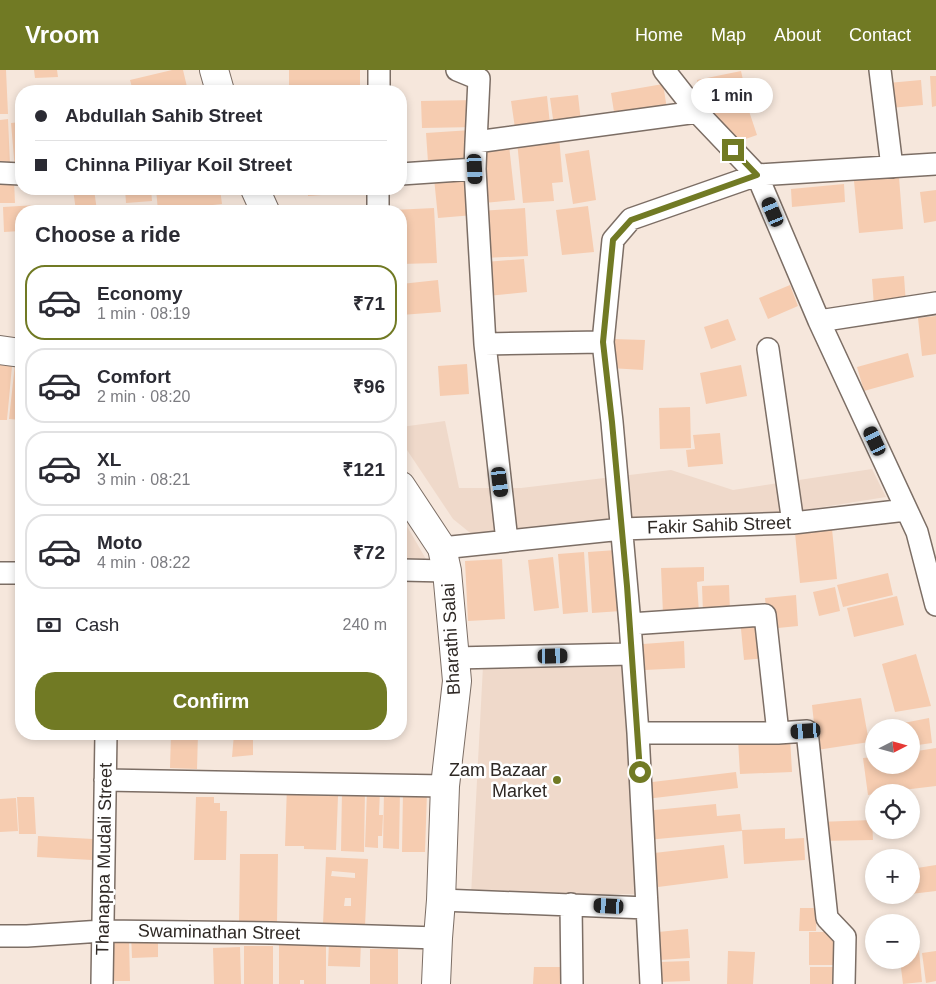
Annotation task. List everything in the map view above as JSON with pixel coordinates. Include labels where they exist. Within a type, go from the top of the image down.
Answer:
[{"type":"street","points":[[214,70],[218,85]]},
{"type":"street","points":[[379,70],[379,85]]},
{"type":"street","points":[[457,70],[479,79],[475,169],[485,344],[507,541]]},
{"type":"street","points":[[880,70],[892,167]]},
{"type":"street","points":[[673,75],[697,112],[757,175],[819,321],[906,510],[927,531],[936,605]]},
{"type":"street","points":[[476,142],[697,112]]},
{"type":"street","points":[[651,984],[638,733],[630,624],[603,342],[613,240],[631,220],[757,175],[936,164]]},
{"type":"street","points":[[407,174],[475,169]]},
{"type":"street","points":[[0,173],[15,174]]},
{"type":"street","points":[[819,321],[936,303]]},
{"type":"street","points":[[485,344],[603,342]]},
{"type":"street","points":[[768,349],[793,523]]},
{"type":"street","points":[[0,350],[15,352]]},
{"type":"street","name":"Bharathi Salai","points":[[407,496],[444,560],[457,681],[445,786],[436,984]]},
{"type":"street","name":"Fakir Sahib Street","points":[[407,569],[444,560],[507,541],[622,529],[793,523],[906,510]]},
{"type":"street","points":[[0,573],[15,573]]},
{"type":"street","points":[[630,624],[765,615],[778,733]]},
{"type":"street","points":[[454,658],[631,654]]},
{"type":"street","points":[[638,733],[778,733],[806,731],[827,918],[845,937],[844,984]]},
{"type":"street","name":"Thanappa Mudali Street","points":[[102,984],[106,740]]},
{"type":"street","points":[[105,780],[445,786]]},
{"type":"street","points":[[441,900],[647,908]]},
{"type":"street","points":[[571,904],[572,984]]},
{"type":"street","name":"Swaminathan Street","points":[[0,936],[102,931],[271,933],[438,938]]},
{"type":"shaded area","points":[[445,421],[459,488],[521,488],[671,470],[733,490],[872,469],[886,497],[779,514],[474,536],[453,519],[407,450],[407,426]]},
{"type":"shaded area","points":[[407,526],[430,566],[407,570]]},
{"type":"shaded area","name":"Zam Bazaar Market","points":[[630,659],[645,894],[471,895],[483,666]]},
{"type":"building","points":[[0,70],[6,70],[8,114],[0,114]]},
{"type":"building","points":[[34,70],[57,70],[58,77],[35,78]]},
{"type":"building","points":[[172,70],[183,70],[187,85],[131,85],[130,80]]},
{"type":"building","points":[[289,70],[360,70],[360,85],[289,85]]},
{"type":"building","points":[[741,71],[746,93],[701,102],[697,80]]},
{"type":"building","points":[[930,76],[936,76],[936,106],[932,107]]},
{"type":"building","points":[[921,80],[923,105],[890,108],[888,83]]},
{"type":"building","points":[[663,84],[667,109],[615,118],[611,93]]},
{"type":"building","points":[[578,95],[581,122],[554,126],[550,98]]},
{"type":"building","points":[[547,96],[550,124],[515,128],[511,101]]},
{"type":"building","points":[[476,100],[476,127],[422,128],[421,101]]},
{"type":"building","points":[[746,102],[757,135],[734,143],[711,113]]},
{"type":"building","points":[[8,119],[10,165],[0,166],[0,120]]},
{"type":"building","points":[[11,123],[15,123],[15,170]]},
{"type":"building","points":[[471,130],[472,160],[428,162],[426,133]]},
{"type":"building","points":[[559,137],[563,182],[552,183],[554,201],[523,203],[517,141]]},
{"type":"building","points":[[509,145],[515,200],[484,203],[479,148]]},
{"type":"building","points":[[589,150],[596,200],[573,204],[565,154]]},
{"type":"building","points":[[471,175],[474,215],[438,218],[434,178]]},
{"type":"building","points":[[899,177],[903,229],[859,233],[854,181]]},
{"type":"building","points":[[14,178],[15,203],[0,203],[0,179]]},
{"type":"building","points":[[844,184],[845,202],[792,207],[791,189]]},
{"type":"building","points":[[936,190],[936,221],[924,223],[920,192]]},
{"type":"building","points":[[74,195],[95,195],[96,205],[75,205]]},
{"type":"building","points":[[125,195],[152,195],[152,201],[126,203]]},
{"type":"building","points":[[157,195],[221,195],[222,204],[213,205],[157,205]]},
{"type":"building","points":[[15,206],[15,231],[4,232],[3,207]]},
{"type":"building","points":[[588,206],[594,252],[562,255],[556,210]]},
{"type":"building","points":[[434,208],[437,263],[407,264],[407,209]]},
{"type":"building","points":[[525,208],[528,256],[483,258],[480,211]]},
{"type":"building","points":[[524,259],[527,292],[488,296],[485,262]]},
{"type":"building","points":[[904,276],[906,304],[874,306],[872,279]]},
{"type":"building","points":[[438,280],[441,312],[407,315],[407,283]]},
{"type":"building","points":[[790,285],[798,306],[768,319],[759,298]]},
{"type":"building","points":[[936,316],[936,354],[922,356],[918,318]]},
{"type":"building","points":[[728,319],[736,340],[711,349],[704,327]]},
{"type":"building","points":[[612,339],[645,340],[643,370],[610,368]]},
{"type":"building","points":[[908,353],[914,377],[864,391],[857,367]]},
{"type":"building","points":[[15,364],[15,420],[9,419]]},
{"type":"building","points":[[467,364],[469,394],[440,396],[438,366]]},
{"type":"building","points":[[0,365],[12,366],[7,420],[0,420]]},
{"type":"building","points":[[741,365],[747,396],[706,404],[700,373]]},
{"type":"building","points":[[690,407],[691,448],[660,449],[659,408]]},
{"type":"building","points":[[720,433],[723,464],[688,467],[686,450],[695,449],[693,435]]},
{"type":"building","points":[[832,529],[837,579],[800,583],[795,533]]},
{"type":"building","points":[[616,550],[621,611],[592,613],[588,552]]},
{"type":"building","points":[[584,552],[588,612],[563,614],[558,554]]},
{"type":"building","points":[[553,557],[559,608],[534,611],[528,560]]},
{"type":"building","points":[[502,559],[505,619],[468,621],[465,561]]},
{"type":"building","points":[[704,567],[704,581],[697,582],[699,613],[663,614],[661,568]]},
{"type":"building","points":[[888,573],[893,595],[843,607],[837,585]]},
{"type":"building","points":[[729,585],[730,611],[703,613],[702,586]]},
{"type":"building","points":[[835,587],[840,611],[819,616],[813,592]]},
{"type":"building","points":[[796,595],[798,626],[768,629],[765,598]]},
{"type":"building","points":[[897,596],[904,625],[854,637],[847,608]]},
{"type":"building","points":[[764,617],[767,658],[744,660],[740,619]]},
{"type":"building","points":[[684,641],[685,668],[645,670],[643,644]]},
{"type":"building","points":[[916,654],[931,706],[895,712],[882,664]]},
{"type":"building","points":[[861,698],[865,720],[865,743],[817,750],[812,705]]},
{"type":"building","points":[[929,718],[932,743],[920,745],[920,720]]},
{"type":"building","points":[[790,737],[792,772],[740,774],[738,739]]},
{"type":"building","points":[[171,740],[198,740],[197,769],[170,768]]},
{"type":"building","points":[[233,740],[253,740],[253,755],[232,757]]},
{"type":"building","points":[[936,748],[936,786],[920,788],[920,784],[867,784],[865,774],[920,774],[920,751]]},
{"type":"building","points":[[736,772],[738,788],[646,799],[644,783]]},
{"type":"building","points":[[287,785],[306,786],[306,795],[338,796],[336,850],[304,849],[304,846],[285,846]]},
{"type":"building","points":[[342,790],[365,790],[364,852],[341,851]]},
{"type":"building","points":[[367,790],[380,791],[379,815],[383,815],[382,836],[378,836],[378,848],[365,847]]},
{"type":"building","points":[[384,790],[400,790],[399,849],[383,848]]},
{"type":"building","points":[[403,791],[427,792],[425,852],[402,852]]},
{"type":"building","points":[[17,797],[34,797],[36,834],[19,834]]},
{"type":"building","points":[[196,797],[214,797],[214,803],[220,803],[220,811],[227,811],[226,860],[194,860]]},
{"type":"building","points":[[16,798],[18,831],[0,832],[0,799]]},
{"type":"building","points":[[716,804],[717,816],[740,814],[742,831],[647,840],[644,811]]},
{"type":"building","points":[[865,820],[865,839],[873,840],[819,841],[818,822]]},
{"type":"building","points":[[785,828],[785,839],[804,838],[805,860],[744,864],[742,830]]},
{"type":"building","points":[[38,836],[93,839],[92,860],[37,857]]},
{"type":"building","points":[[724,845],[728,878],[658,887],[654,853]]},
{"type":"building","points":[[240,854],[278,854],[277,923],[239,923]]},
{"type":"building","points":[[326,857],[368,859],[365,926],[323,924]],"holes":[[[332,871],[355,873],[355,878],[331,876]],[[345,898],[351,898],[351,906],[344,906]]]},
{"type":"building","points":[[936,865],[936,891],[920,893],[920,868]]},
{"type":"building","points":[[800,908],[817,908],[816,931],[799,931]]},
{"type":"building","points":[[688,929],[690,958],[660,960],[658,932]]},
{"type":"building","points":[[809,932],[837,932],[837,965],[809,965]]},
{"type":"building","points":[[131,933],[158,933],[158,957],[132,958]]},
{"type":"building","points":[[129,939],[130,981],[105,981],[104,940]]},
{"type":"building","points":[[329,941],[361,941],[360,967],[328,966]]},
{"type":"building","points":[[279,942],[326,943],[326,984],[304,984],[304,980],[300,980],[300,984],[279,984]]},
{"type":"building","points":[[244,946],[273,946],[273,984],[244,984]]},
{"type":"building","points":[[240,947],[241,984],[214,984],[213,948]]},
{"type":"building","points":[[370,949],[398,949],[398,984],[370,984]]},
{"type":"building","points":[[728,951],[755,952],[753,984],[727,984]]},
{"type":"building","points":[[936,951],[936,981],[926,983],[922,953]]},
{"type":"building","points":[[689,961],[690,981],[660,982],[659,962]]},
{"type":"building","points":[[920,961],[922,982],[903,984],[901,969],[920,969]]},
{"type":"building","points":[[534,967],[571,967],[570,984],[533,984]]},
{"type":"building","points":[[810,967],[839,967],[839,984],[810,984]]},
{"type":"place","name":"Zam Bazaar Market","points":[[557,780]]},
{"type":"route","points":[[640,772],[627,586],[603,342],[613,240],[631,220],[757,175],[733,150]]}]
